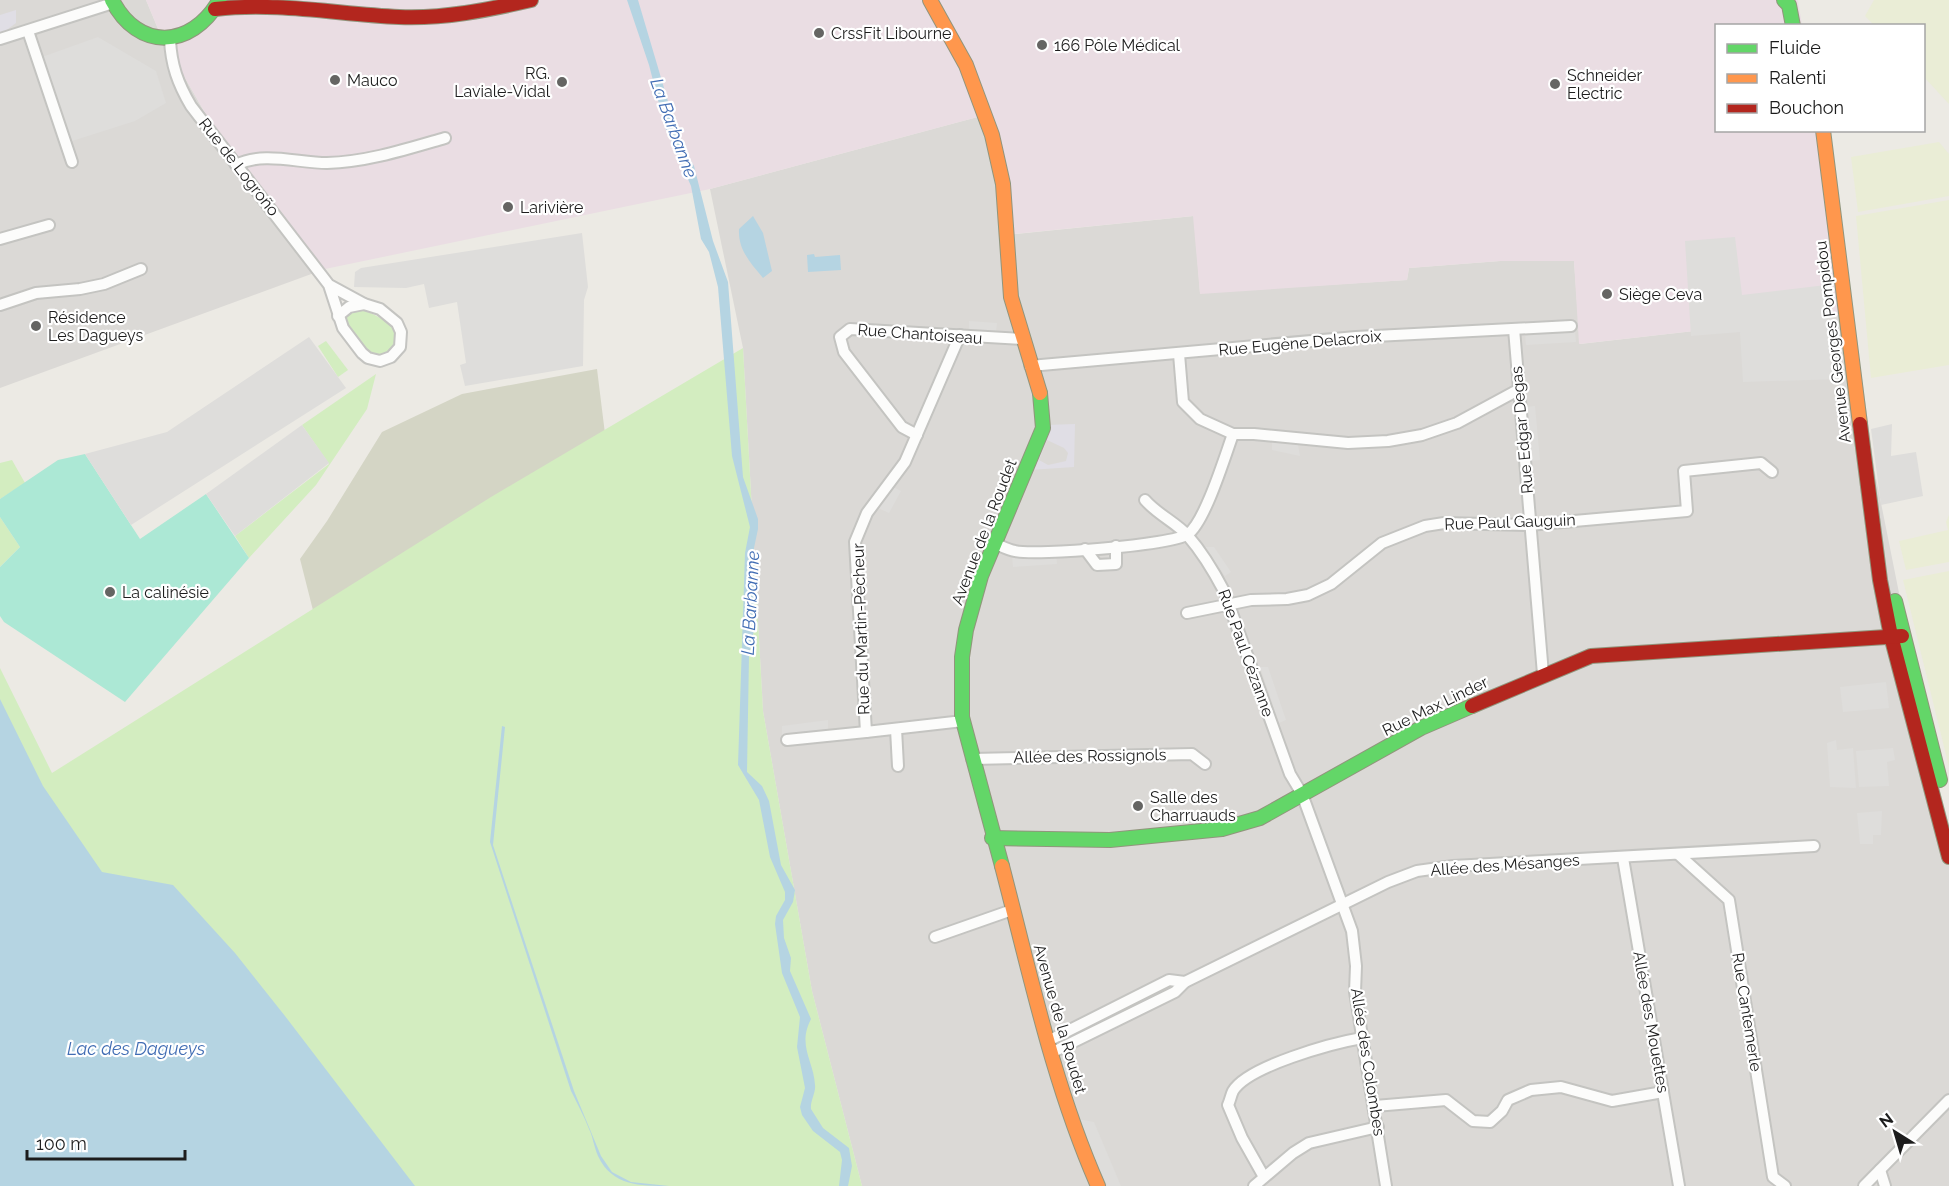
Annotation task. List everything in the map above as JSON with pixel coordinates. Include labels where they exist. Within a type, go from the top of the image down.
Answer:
[{"type":"street","points":[[272,0],[292,5]]},
{"type":"street","points":[[0,39],[112,2],[122,19],[135,31],[152,38],[170,39],[188,34],[204,24],[217,5],[292,5],[401,17],[453,15],[531,0]]},
{"type":"street","name":"Avenue de la Roudet","points":[[930,0],[954,39],[990,121],[1003,186],[1011,295],[1021,339],[1044,403],[1043,428],[994,543],[966,624],[958,681],[963,721],[1050,1047],[1081,1147],[1098,1186]]},
{"type":"street","points":[[1784,0],[1789,5],[1793,24]]},
{"type":"street","points":[[1797,0],[1804,24]]},
{"type":"street","points":[[28,31],[72,162]]},
{"type":"street","name":"Rue de Logroño","points":[[170,39],[170,55],[178,83],[191,106],[328,285],[344,328],[368,358],[380,361],[391,357],[400,347],[401,332],[392,317],[328,285]]},
{"type":"street","name":"Avenue Georges Pompidou","points":[[1817,132],[1824,152]]},
{"type":"street","name":"Avenue Georges Pompidou","points":[[1823,132],[1864,469],[1875,528],[1880,580],[1949,817]]},
{"type":"street","points":[[236,165],[252,159],[327,163],[358,160],[445,138]]},
{"type":"street","points":[[0,239],[49,225]]},
{"type":"street","points":[[0,305],[36,293],[104,284],[141,269]]},
{"type":"street","points":[[338,315],[349,308],[364,304]]},
{"type":"street","name":"Rue Eugène Delacroix","points":[[1030,366],[1356,337],[1571,326]]},
{"type":"street","name":"Rue Chantoiseau","points":[[917,435],[902,427],[844,352],[840,338],[850,329],[1021,339]]},
{"type":"street","name":"Rue Edgar Degas","points":[[1514,329],[1543,674]]},
{"type":"street","name":"Rue du Martin-Pêcheur","points":[[866,732],[855,542],[867,513],[905,462],[960,335]]},
{"type":"street","points":[[1179,354],[1183,402],[1200,418],[1233,434],[1348,443],[1388,441],[1422,435],[1457,423],[1518,390]]},
{"type":"street","points":[[994,543],[1016,552],[1116,546],[1187,535],[1202,514],[1233,434]]},
{"type":"street","name":"Rue Paul Gauguin","points":[[1187,613],[1229,604],[1308,595],[1331,584],[1382,543],[1425,526],[1444,523],[1529,525],[1687,511],[1684,471],[1761,463],[1772,472]]},
{"type":"street","name":"Rue Paul Cézanne","points":[[1145,500],[1158,515],[1187,535],[1215,572],[1229,604],[1290,774],[1302,794],[1341,905]]},
{"type":"street","points":[[1084,549],[1097,565],[1116,564],[1116,546]]},
{"type":"street","name":"Avenue Georges Pompidou","points":[[1897,636],[1949,857]]},
{"type":"street","name":"Rue Max Linder","points":[[993,838],[1110,840],[1222,829],[1260,818],[1421,728],[1543,674],[1591,656],[1897,636]]},
{"type":"street","name":"Rue du Martin-Pêcheur","points":[[787,740],[963,721]]},
{"type":"street","points":[[896,729],[898,766]]},
{"type":"street","name":"Allée des Rossignols","points":[[972,759],[1192,754],[1205,764]]},
{"type":"street","name":"Allée des Mésanges","points":[[1050,1047],[1169,980],[1185,982],[1341,905],[1417,872],[1453,866],[1814,846]]},
{"type":"street","name":"Rue Cantemerle","points":[[1678,854],[1729,900],[1773,1178],[1785,1186]]},
{"type":"street","name":"Allée des Mouettes","points":[[1623,858],[1679,1186]]},
{"type":"street","name":"Allée des Colombes","points":[[1341,905],[1352,931],[1356,966],[1355,992],[1386,1186]]},
{"type":"street","points":[[935,937],[1012,910]]},
{"type":"street","points":[[1264,1177],[1242,1138],[1228,1105],[1233,1090],[1251,1075],[1304,1052],[1362,1038]]},
{"type":"street","points":[[1375,1106],[1446,1100],[1473,1121],[1490,1122],[1502,1111],[1508,1100],[1531,1090],[1561,1087],[1612,1101],[1663,1092]]},
{"type":"street","points":[[1864,1186],[1949,1100]]},
{"type":"street","points":[[1254,1186],[1309,1143],[1378,1127]]},
{"type":"street","points":[[1880,1170],[1885,1186]]},
{"type":"shaded area","points":[[0,0],[146,0],[161,36],[228,153],[325,269],[0,388]]},
{"type":"shaded area","points":[[146,0],[1798,0],[1802,24],[1715,24],[1715,132],[1821,132],[1853,313],[1579,344],[1574,261],[1500,261],[1409,268],[1407,280],[1200,294],[1193,216],[1004,235],[985,115],[710,189],[325,269],[228,153],[161,36]]},
{"type":"shaded area","points":[[1874,0],[1949,0],[1949,104],[1925,78],[1925,24],[1873,24],[1865,16]]},
{"type":"shaded area","points":[[16,10],[16,23],[0,35],[0,15]]},
{"type":"shaded area","points":[[98,37],[156,71],[166,103],[135,121],[69,142],[42,57]]},
{"type":"shaded area","points":[[985,115],[1005,235],[1194,216],[1200,293],[1407,280],[1409,268],[1500,261],[1574,261],[1580,344],[1853,313],[1875,473],[1915,673],[1949,865],[1949,1186],[862,1186],[812,991],[763,711],[743,348],[710,189]]},
{"type":"shaded area","points":[[1939,142],[1949,154],[1949,196],[1858,212],[1851,157]]},
{"type":"shaded area","points":[[1949,200],[1949,365],[1871,378],[1856,216]]},
{"type":"shaded area","points":[[582,233],[588,287],[584,300],[583,366],[465,386],[460,365],[466,363],[457,302],[429,308],[424,284],[406,288],[354,287],[355,272],[361,268]]},
{"type":"shaded area","points":[[1735,237],[1742,295],[1826,285],[1840,379],[1743,382],[1740,332],[1691,336],[1685,241]]},
{"type":"shaded area","points":[[969,321],[997,323],[996,332],[969,331]]},
{"type":"shaded area","points":[[1575,330],[1576,342],[1526,345],[1525,334]]},
{"type":"shaded area","points":[[309,337],[346,388],[131,525],[85,454],[167,432]]},
{"type":"shaded area","points":[[597,369],[607,450],[339,713],[300,559],[327,521],[382,432],[462,394]]},
{"type":"shaded area","points":[[1535,406],[1540,460],[1530,461],[1525,407]]},
{"type":"shaded area","points":[[1075,424],[1074,467],[1029,470],[1046,425]],"holes":[[[1047,440],[1064,448],[1068,453],[1066,461],[1048,465],[1039,460]]]},
{"type":"shaded area","points":[[1892,424],[1891,456],[1916,452],[1923,496],[1881,505],[1871,429]]},
{"type":"shaded area","points":[[302,425],[329,463],[235,536],[206,494]]},
{"type":"shaded area","points":[[1272,441],[1298,445],[1300,456],[1272,450]]},
{"type":"shaded area","points":[[893,487],[901,491],[889,513],[878,508]]},
{"type":"shaded area","points":[[1949,515],[1949,562],[1906,570],[1899,541],[1948,530],[1946,522]]},
{"type":"shaded area","points":[[1205,547],[1214,547],[1231,572],[1225,576]]},
{"type":"shaded area","points":[[1056,552],[1057,564],[1013,567],[1012,556]]},
{"type":"shaded area","points":[[1949,571],[1949,767],[1903,580]]},
{"type":"shaded area","points":[[1260,667],[1268,667],[1286,720],[1279,723]]},
{"type":"shaded area","points":[[1886,682],[1889,708],[1843,712],[1840,687]]},
{"type":"shaded area","points":[[828,720],[828,730],[782,736],[782,726]]},
{"type":"shaded area","points":[[1836,740],[1837,750],[1853,748],[1856,788],[1830,787],[1827,743]]},
{"type":"shaded area","points":[[1893,748],[1895,760],[1887,762],[1889,786],[1859,787],[1856,751]]},
{"type":"shaded area","points":[[1882,811],[1881,835],[1873,835],[1873,844],[1860,844],[1857,813]]},
{"type":"shaded area","points":[[1170,982],[1174,990],[1062,1044],[1058,1037]]},
{"type":"shaded area","points":[[1078,1119],[1094,1122],[1121,1186],[1107,1186]]},
{"type":"green space","points":[[362,309],[385,321],[394,330],[394,344],[389,354],[379,358],[365,352],[345,320],[350,313]]},
{"type":"green space","points":[[326,341],[348,370],[338,377],[318,346]]},
{"type":"green space","points":[[743,348],[763,711],[812,991],[862,1186],[0,1186],[0,668],[52,773],[491,497]]},
{"type":"green space","points":[[376,374],[367,409],[316,485],[249,558],[235,536],[329,464],[302,425]]},
{"type":"green space","name":"La calinésie","points":[[85,454],[140,539],[206,494],[249,558],[125,702],[4,622],[0,616],[0,567],[20,547],[0,517],[0,499],[58,460]]},
{"type":"green space","points":[[12,460],[25,483],[0,499],[0,463]]},
{"type":"green space","points":[[0,517],[20,547],[0,567]]},
{"type":"water","name":"La Barbanne","points":[[627,0],[638,0],[680,142],[694,166],[713,241],[728,282],[743,477],[758,519],[754,548],[754,630],[749,656],[747,772],[762,786],[769,801],[781,865],[795,890],[793,902],[783,920],[784,938],[791,958],[790,971],[811,1019],[807,1029],[806,1045],[815,1085],[811,1109],[823,1128],[849,1148],[852,1166],[848,1186],[839,1186],[842,1160],[840,1152],[813,1131],[802,1115],[800,1107],[805,1088],[797,1047],[800,1017],[782,973],[775,924],[776,916],[785,900],[785,892],[770,857],[759,800],[738,765],[745,553],[750,527],[732,456],[718,287],[709,252],[701,239],[691,186],[665,127],[649,65]]},
{"type":"water","points":[[753,216],[763,233],[772,271],[763,278],[740,243],[739,229]]},
{"type":"water","points":[[814,254],[815,257],[840,255],[841,270],[808,272],[807,255]]},
{"type":"water","name":"Lac des Dagueys","points":[[0,699],[43,786],[102,872],[173,885],[235,953],[415,1186],[0,1186]]},
{"type":"water","points":[[502,726],[505,727],[493,845],[574,1091],[601,1156],[612,1172],[631,1182],[669,1186],[648,1186],[628,1182],[611,1173],[598,1156],[583,1114],[571,1091],[490,842]]},
{"type":"traffic: fast","points":[[112,0],[123,17],[136,28],[150,35],[165,38],[180,35],[194,28],[207,17],[219,1]]},
{"type":"traffic: fast","points":[[1784,0],[1789,5],[1793,24]]},
{"type":"traffic: fast","points":[[1002,866],[962,717],[962,657],[966,630],[981,576],[1043,428],[1040,393]]},
{"type":"traffic: fast","points":[[1895,601],[1940,780]]},
{"type":"traffic: fast","points":[[992,838],[1110,840],[1222,829],[1260,818],[1421,728],[1472,706]]},
{"type":"traffic: slow","points":[[930,0],[966,65],[992,135],[1003,184],[1011,297],[1040,393]]},
{"type":"traffic: slow","points":[[1823,132],[1860,424]]},
{"type":"traffic: slow","points":[[1002,866],[1055,1068],[1098,1186]]},
{"type":"traffic: jam","points":[[215,9],[261,7],[376,16],[432,17],[531,0]]},
{"type":"traffic: jam","points":[[1860,424],[1880,580],[1891,636],[1949,857]]},
{"type":"traffic: jam","points":[[1472,706],[1591,656],[1902,636]]},
{"type":"place","name":"CrssFit Libourne","points":[[819,33]]},
{"type":"place","name":"166 Pôle Médical","points":[[1042,45]]},
{"type":"place","name":"Mauco","points":[[335,80]]},
{"type":"place","name":"RG. Laviale-Vidal","points":[[562,82]]},
{"type":"place","name":"Schneider Electric","points":[[1555,84]]},
{"type":"place","name":"Larivière","points":[[508,207]]},
{"type":"place","name":"Siège Ceva","points":[[1607,294]]},
{"type":"place","name":"Résidence Les Dagueys","points":[[36,326]]},
{"type":"place","name":"La calinésie","points":[[110,592]]},
{"type":"place","name":"Salle des Charruauds","points":[[1138,806]]}]
